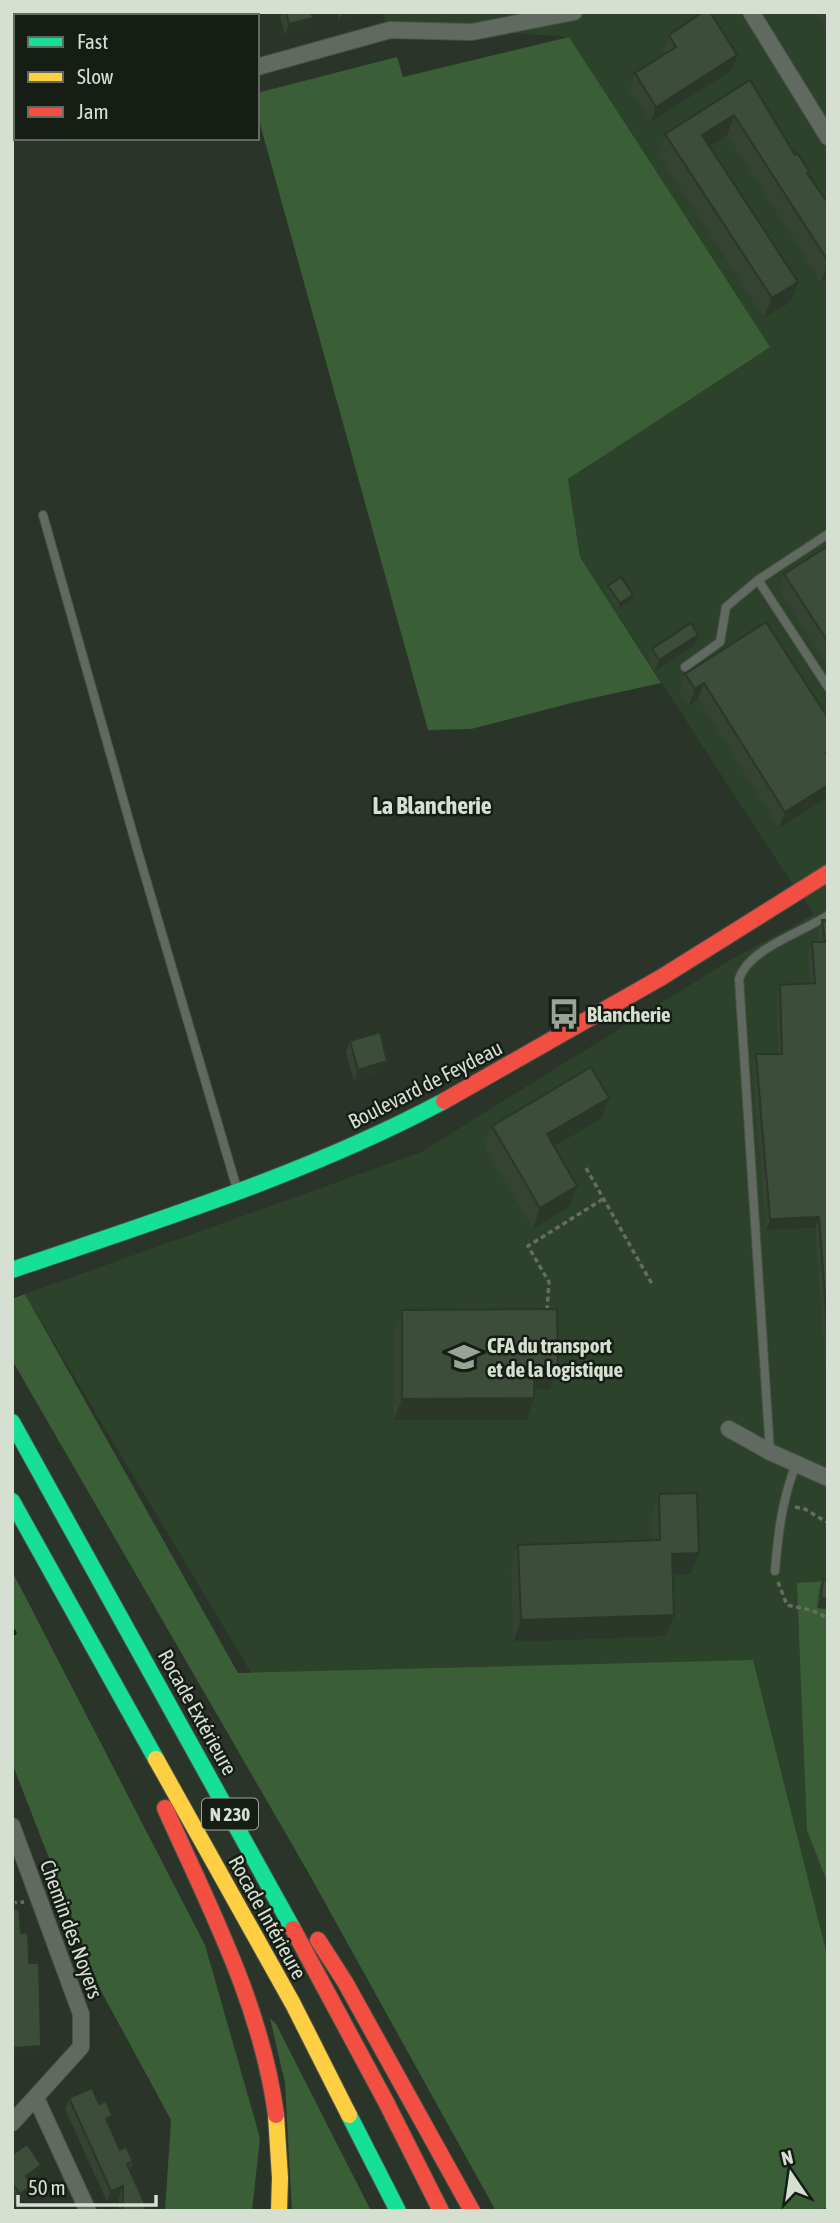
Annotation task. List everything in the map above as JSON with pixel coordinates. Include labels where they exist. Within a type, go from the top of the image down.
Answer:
[{"type":"main road","name":"Boulevard de Feydeau","points":[[12,1270],[238,1192],[367,1138],[491,1075],[753,922],[828,873]]},
{"type":"main road","name":"Rocade Extérieure","points":[[12,1422],[236,1824],[386,2102],[441,2211]]},
{"type":"main road","name":"Rocade Intérieure","points":[[12,1501],[293,2004],[398,2211]]},
{"type":"main road","points":[[114,1684],[182,1848],[232,1952],[248,1996],[264,2049],[276,2116],[281,2185],[279,2211]]},
{"type":"main road","points":[[236,1824],[300,1912],[345,1982],[472,2211]]},
{"type":"street","points":[[259,66],[390,30],[472,32],[574,12]]},
{"type":"street","points":[[751,12],[828,137]]},
{"type":"street","points":[[729,1429],[770,1452],[828,1478]]},
{"type":"street","name":"Chemin des Noyers","points":[[12,1826],[81,2014],[81,2047],[36,2098]]},
{"type":"street","points":[[12,2123],[36,2098],[88,2211]]},
{"type":"lane","points":[[43,515],[238,1192]]},
{"type":"lane","points":[[685,667],[720,642],[726,607],[758,580],[828,534]]},
{"type":"lane","points":[[758,580],[828,687]]},
{"type":"lane","points":[[770,1452],[739,979],[742,969],[758,954],[828,915]]},
{"type":"lane","points":[[775,1571],[778,1525],[796,1464]]},
{"type":"path","points":[[586,1168],[652,1284]]},
{"type":"path","points":[[547,1310],[549,1282],[528,1246],[603,1199]]},
{"type":"path","points":[[783,1504],[805,1509],[828,1523]]},
{"type":"path","points":[[775,1571],[787,1605],[828,1618]]},
{"type":"shaded area","points":[[12,12],[215,12],[14,14],[12,119]]},
{"type":"shaded area","points":[[383,12],[828,12],[828,2211],[572,2211],[25,1294],[421,1152],[727,962],[814,914],[580,557],[568,479],[769,347],[569,37],[386,24]]},
{"type":"shaded area","points":[[569,37],[770,347],[568,479],[580,557],[661,683],[471,729],[428,730],[259,120],[259,92],[397,57],[403,77]]},
{"type":"shaded area","points":[[25,1294],[238,1673],[753,1660],[828,1959],[828,2207],[815,2211],[496,2211],[308,1872],[12,1360],[12,1299]]},
{"type":"shaded area","points":[[12,1571],[205,1945],[260,2138],[252,2211],[165,2211],[171,2120],[100,1989],[12,1763]]},
{"type":"shaded area","points":[[828,1581],[828,1884],[807,1830],[797,1583]]},
{"type":"shaded area","points":[[270,2018],[276,2024],[371,2211],[292,2211],[285,2083]]},
{"type":"building","points":[[286,12],[311,12],[313,18],[289,24]]},
{"type":"building","points":[[703,12],[710,12],[737,55],[656,107],[635,73],[676,47],[669,35]]},
{"type":"building","points":[[750,80],[795,155],[797,153],[828,203],[828,261],[734,115],[702,135],[798,282],[772,298],[665,134]]},
{"type":"building","points":[[828,546],[828,642],[784,574]]},
{"type":"building","points":[[621,577],[633,595],[620,603],[608,586]]},
{"type":"building","points":[[766,622],[828,718],[828,785],[785,812],[704,683],[695,689],[685,674]]},
{"type":"building","points":[[691,623],[698,635],[659,660],[652,649]]},
{"type":"building","points":[[822,920],[828,920],[828,1338],[819,1217],[770,1219],[756,1054],[782,1054],[780,985],[815,983],[812,942],[825,942]]},
{"type":"building","points":[[380,1032],[387,1061],[358,1070],[350,1041]]},
{"type":"building","points":[[591,1067],[609,1098],[547,1134],[577,1186],[540,1208],[492,1126]]},
{"type":"building","points":[[557,1309],[558,1368],[534,1368],[534,1398],[402,1399],[402,1310]]},
{"type":"building","points":[[697,1493],[699,1553],[672,1554],[674,1615],[521,1620],[518,1545],[660,1540],[659,1494]]},
{"type":"building","points":[[823,1579],[828,1580],[828,1598],[821,1598]]},
{"type":"building","points":[[14,1903],[15,1909],[19,1909],[21,1933],[28,1933],[29,1963],[39,1963],[41,2046],[12,2048]]},
{"type":"building","points":[[92,2088],[99,2104],[106,2101],[112,2116],[106,2119],[120,2150],[126,2147],[133,2161],[127,2164],[145,2204],[145,2211],[123,2211],[123,2186],[111,2191],[69,2098]]},
{"type":"building","points":[[27,2144],[41,2165],[26,2176],[33,2185],[20,2194],[12,2185],[12,2155]]},
{"type":"traffic: fast","points":[[12,1270],[177,1214],[286,1173],[444,1101]]},
{"type":"traffic: fast","points":[[12,1422],[293,1929]]},
{"type":"traffic: fast","points":[[12,1501],[156,1759]]},
{"type":"traffic: fast","points":[[349,2115],[398,2211]]},
{"type":"traffic: slow","points":[[156,1759],[293,2004],[349,2115]]},
{"type":"traffic: slow","points":[[276,2115],[279,2211]]},
{"type":"traffic: jam","points":[[444,1101],[662,977],[828,873]]},
{"type":"traffic: jam","points":[[165,1808],[216,1920],[246,1996],[259,2034],[276,2115]]},
{"type":"traffic: jam","points":[[293,1929],[441,2211]]},
{"type":"traffic: jam","points":[[318,1940],[345,1982],[472,2211]]},
{"type":"place","name":"Blancherie","points":[[564,1014]]},
{"type":"place","name":"CFA du transport et de la logistique","points":[[464,1357]]},
{"type":"district","name":"La Blancherie","points":[[432,805]]}]
